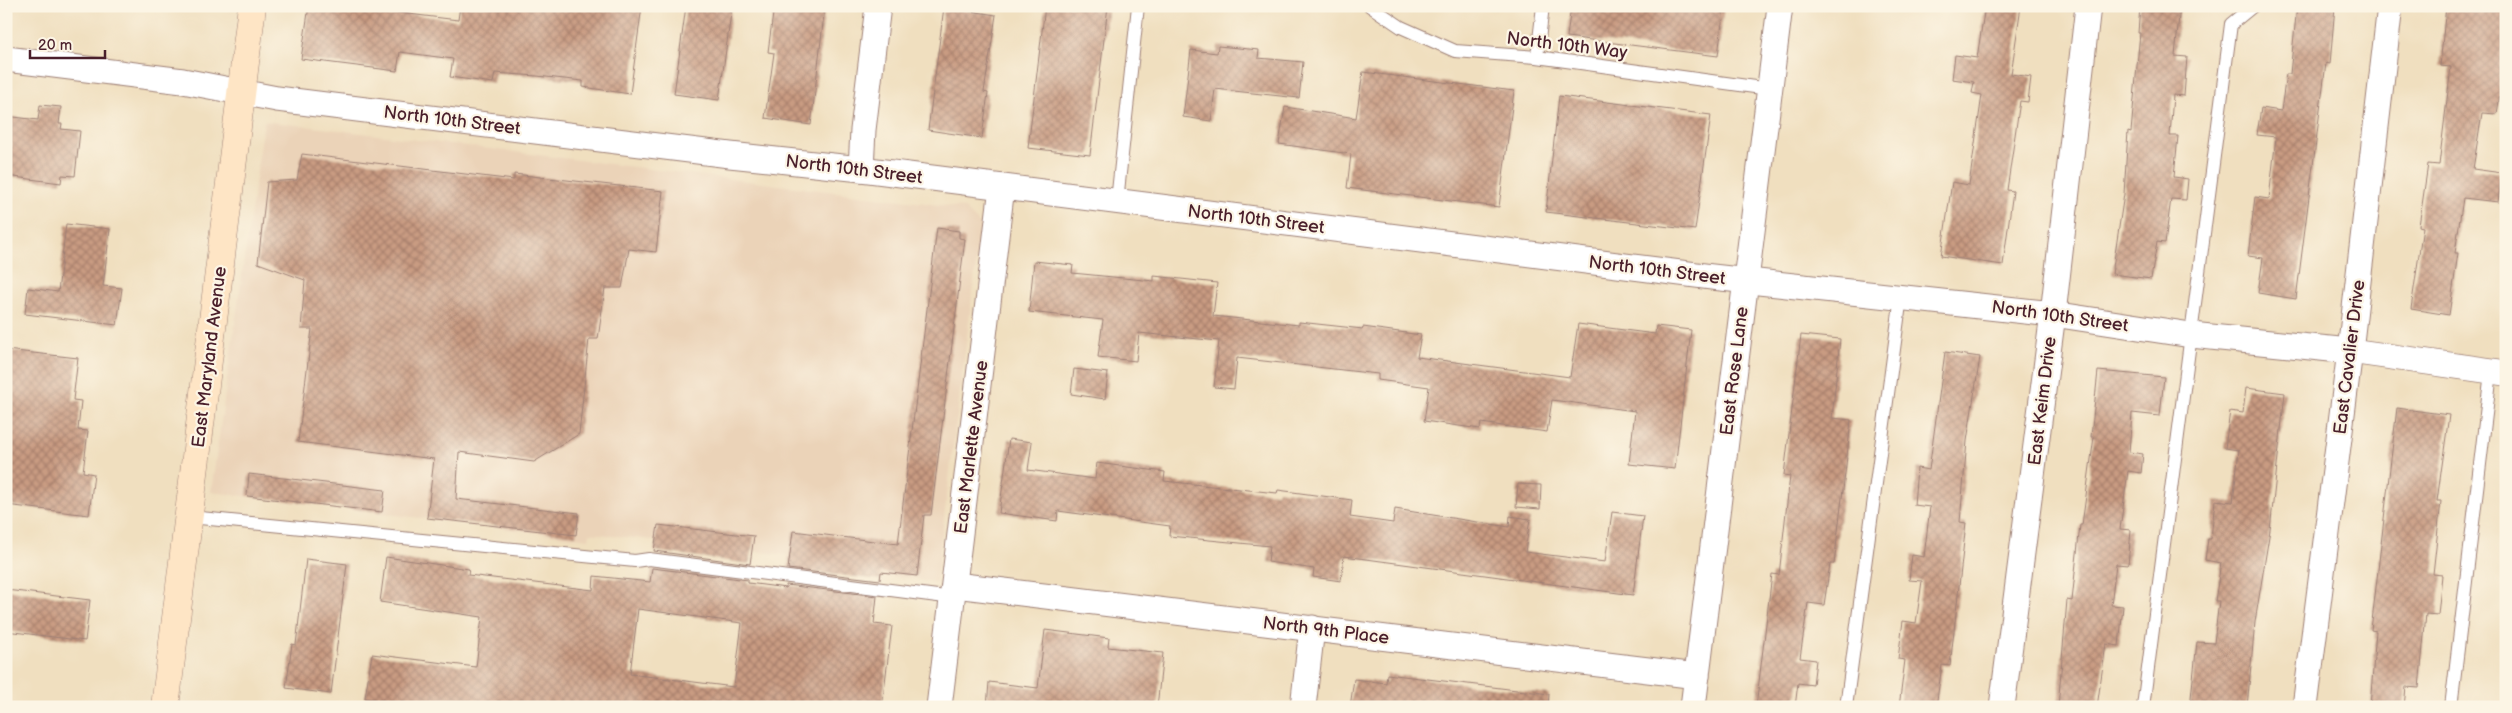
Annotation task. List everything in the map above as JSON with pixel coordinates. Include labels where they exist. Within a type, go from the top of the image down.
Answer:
[{"type":"street","name":"East Maryland Avenue","points":[[165,707],[252,6]]},
{"type":"street","points":[[861,169],[863,130],[878,6]]},
{"type":"street","name":"East Rose Lane","points":[[1693,707],[1780,6]]},
{"type":"street","name":"East Keim Drive","points":[[2002,707],[2053,314],[2088,6]]},
{"type":"street","name":"East Cavalier Drive","points":[[2306,707],[2390,6]]},
{"type":"street","name":"North 10th Street","points":[[6,59],[183,81],[277,99],[861,169],[1745,281],[2053,314],[2191,335],[2350,351],[2498,372]]},
{"type":"street","name":"East Marlette Avenue","points":[[939,707],[1002,187]]},
{"type":"street","name":"North 9th Place","points":[[954,592],[1312,628],[1697,676]]},
{"type":"street","points":[[1303,707],[1312,628]]},
{"type":"lane","points":[[1117,202],[1138,6]]},
{"type":"lane","name":"North 10th Way","points":[[1370,6],[1401,27],[1455,51],[1537,57],[1769,89]]},
{"type":"lane","points":[[1537,57],[1544,6]]},
{"type":"lane","points":[[2143,707],[2231,24],[2253,6]]},
{"type":"lane","points":[[1846,707],[1901,297]]},
{"type":"lane","points":[[2451,707],[2498,372]]},
{"type":"lane","points":[[190,517],[635,561],[649,559],[954,592]]},
{"type":"shaded area","points":[[264,121],[964,208],[981,225],[936,582],[788,564],[787,555],[590,533],[589,539],[211,492]]},
{"type":"building","points":[[309,6],[367,6],[367,9],[458,20],[460,6],[642,6],[630,94],[583,87],[583,81],[537,76],[495,73],[493,83],[450,77],[453,59],[400,52],[397,71],[301,59]]},
{"type":"building","points":[[686,6],[732,6],[719,100],[674,94]]},
{"type":"building","points":[[774,6],[825,6],[811,125],[765,118],[774,53],[768,52]]},
{"type":"building","points":[[1045,6],[1108,6],[1090,155],[1028,148]]},
{"type":"building","points":[[1571,6],[1724,6],[1718,56],[1567,37]]},
{"type":"building","points":[[1985,6],[2021,6],[2011,74],[2031,77],[2028,102],[2020,101],[2007,190],[2013,191],[2003,265],[1941,256],[1952,182],[1969,185],[1982,95],[1972,93],[1974,82],[1952,79],[1955,55],[1977,58]]},
{"type":"building","points":[[2140,6],[2180,6],[2175,56],[2187,57],[2184,96],[2173,95],[2170,136],[2178,136],[2174,177],[2188,179],[2186,200],[2171,199],[2165,243],[2157,242],[2151,279],[2112,274],[2124,194],[2128,131],[2131,132],[2140,33],[2138,33]]},
{"type":"building","points":[[2297,6],[2335,6],[2330,64],[2326,63],[2296,299],[2258,293],[2263,258],[2248,256],[2255,197],[2269,199],[2276,137],[2257,135],[2261,108],[2281,111],[2286,74],[2290,74]]},
{"type":"building","points":[[2446,6],[2506,10],[2506,55],[2497,114],[2482,113],[2473,169],[2502,173],[2498,202],[2463,198],[2455,253],[2458,253],[2449,315],[2411,309],[2423,227],[2419,226],[2428,164],[2439,165],[2451,67],[2440,66]]},
{"type":"building","points":[[944,7],[996,15],[984,92],[988,93],[982,138],[928,130]]},
{"type":"building","points":[[1218,46],[1259,50],[1258,58],[1303,62],[1299,98],[1215,89],[1211,121],[1183,117],[1191,50],[1217,53]]},
{"type":"building","points":[[1363,72],[1514,91],[1499,207],[1347,188],[1351,154],[1279,144],[1285,107],[1356,118]]},
{"type":"building","points":[[1559,96],[1711,115],[1695,230],[1546,212]]},
{"type":"building","points":[[40,105],[61,107],[59,124],[62,124],[61,129],[80,131],[75,176],[62,175],[61,183],[6,176],[6,116],[38,120]]},
{"type":"building","points":[[302,154],[514,180],[514,174],[663,191],[656,252],[629,249],[622,288],[605,288],[598,339],[589,339],[579,434],[534,462],[459,452],[456,499],[579,513],[576,535],[427,518],[434,459],[298,442],[312,329],[301,329],[305,280],[258,263],[267,182],[297,180]]},
{"type":"building","points":[[66,224],[110,229],[103,286],[122,288],[117,325],[25,314],[28,288],[58,292]]},
{"type":"building","points":[[937,228],[959,231],[959,238],[965,239],[931,515],[924,515],[917,576],[881,572],[880,580],[788,569],[793,531],[898,544]]},
{"type":"building","points":[[1034,261],[1073,265],[1072,273],[1154,281],[1154,276],[1217,283],[1213,316],[1299,325],[1299,322],[1363,329],[1363,327],[1421,335],[1417,357],[1570,377],[1578,324],[1655,334],[1656,326],[1691,330],[1675,469],[1629,464],[1635,411],[1552,400],[1547,432],[1481,423],[1480,429],[1424,421],[1429,387],[1378,380],[1378,374],[1237,358],[1234,389],[1214,387],[1219,341],[1139,333],[1136,361],[1098,357],[1103,320],[1029,312]]},
{"type":"building","points":[[1801,335],[1840,339],[1832,418],[1851,420],[1846,465],[1834,564],[1830,564],[1824,605],[1808,603],[1800,658],[1816,660],[1813,685],[1798,683],[1795,707],[1756,707],[1772,574],[1779,575],[1790,476],[1784,475]]},
{"type":"building","points":[[6,350],[78,358],[73,400],[81,401],[78,430],[88,431],[83,472],[94,474],[89,515],[6,505]]},
{"type":"building","points":[[1945,352],[1980,357],[1967,441],[1960,522],[1966,523],[1950,666],[1942,665],[1936,707],[1899,707],[1905,660],[1898,659],[1903,621],[1916,623],[1922,581],[1909,580],[1912,555],[1924,557],[1930,507],[1914,505],[1917,468],[1929,470]]},
{"type":"building","points":[[1074,369],[1108,373],[1105,399],[1071,394]]},
{"type":"building","points":[[2098,371],[2164,377],[2160,416],[2132,413],[2129,452],[2143,454],[2141,473],[2128,471],[2120,529],[2131,530],[2128,565],[2116,564],[2111,605],[2123,606],[2119,646],[2106,644],[2097,707],[2058,707],[2067,600],[2072,601],[2080,525],[2082,525],[2094,437],[2091,437]]},
{"type":"building","points":[[2246,388],[2285,393],[2270,530],[2255,622],[2247,707],[2190,707],[2197,642],[2214,643],[2219,601],[2215,601],[2221,563],[2205,560],[2208,539],[2211,539],[2215,500],[2233,502],[2239,450],[2225,448],[2230,411],[2243,413]]},
{"type":"building","points":[[2397,408],[2449,415],[2437,501],[2441,501],[2433,574],[2442,575],[2438,615],[2426,614],[2419,688],[2406,687],[2404,707],[2370,707],[2376,631],[2371,630]]},
{"type":"building","points":[[1009,439],[1032,442],[1028,470],[1095,479],[1097,463],[1165,472],[1164,481],[1277,493],[1278,490],[1352,500],[1350,517],[1393,523],[1395,509],[1509,527],[1510,516],[1530,519],[1525,552],[1605,562],[1612,512],[1643,516],[1633,595],[1344,556],[1341,581],[1313,577],[1314,569],[1268,562],[1270,546],[1169,536],[1170,526],[1058,511],[1057,521],[999,513]]},
{"type":"building","points":[[249,474],[385,490],[382,512],[247,496]]},
{"type":"building","points":[[1518,484],[1541,485],[1540,509],[1516,507]]},
{"type":"building","points":[[658,525],[754,536],[750,564],[654,551]]},
{"type":"building","points":[[386,557],[469,569],[468,575],[593,590],[594,576],[650,582],[652,568],[748,580],[748,583],[786,588],[786,585],[877,596],[874,624],[892,626],[882,707],[498,707],[455,702],[454,707],[437,707],[365,698],[372,654],[476,667],[482,617],[380,602]],"holes":[[[638,609],[742,623],[734,687],[630,674]]]},
{"type":"building","points":[[306,559],[347,564],[331,694],[286,688],[292,644],[296,645]]},
{"type":"building","points":[[6,590],[90,600],[85,641],[6,631]]},
{"type":"building","points":[[1045,630],[1109,638],[1108,647],[1163,653],[1157,707],[987,707],[989,682],[1038,688]]},
{"type":"building","points":[[1387,674],[1549,694],[1548,707],[1350,707],[1354,679],[1386,683]]}]
